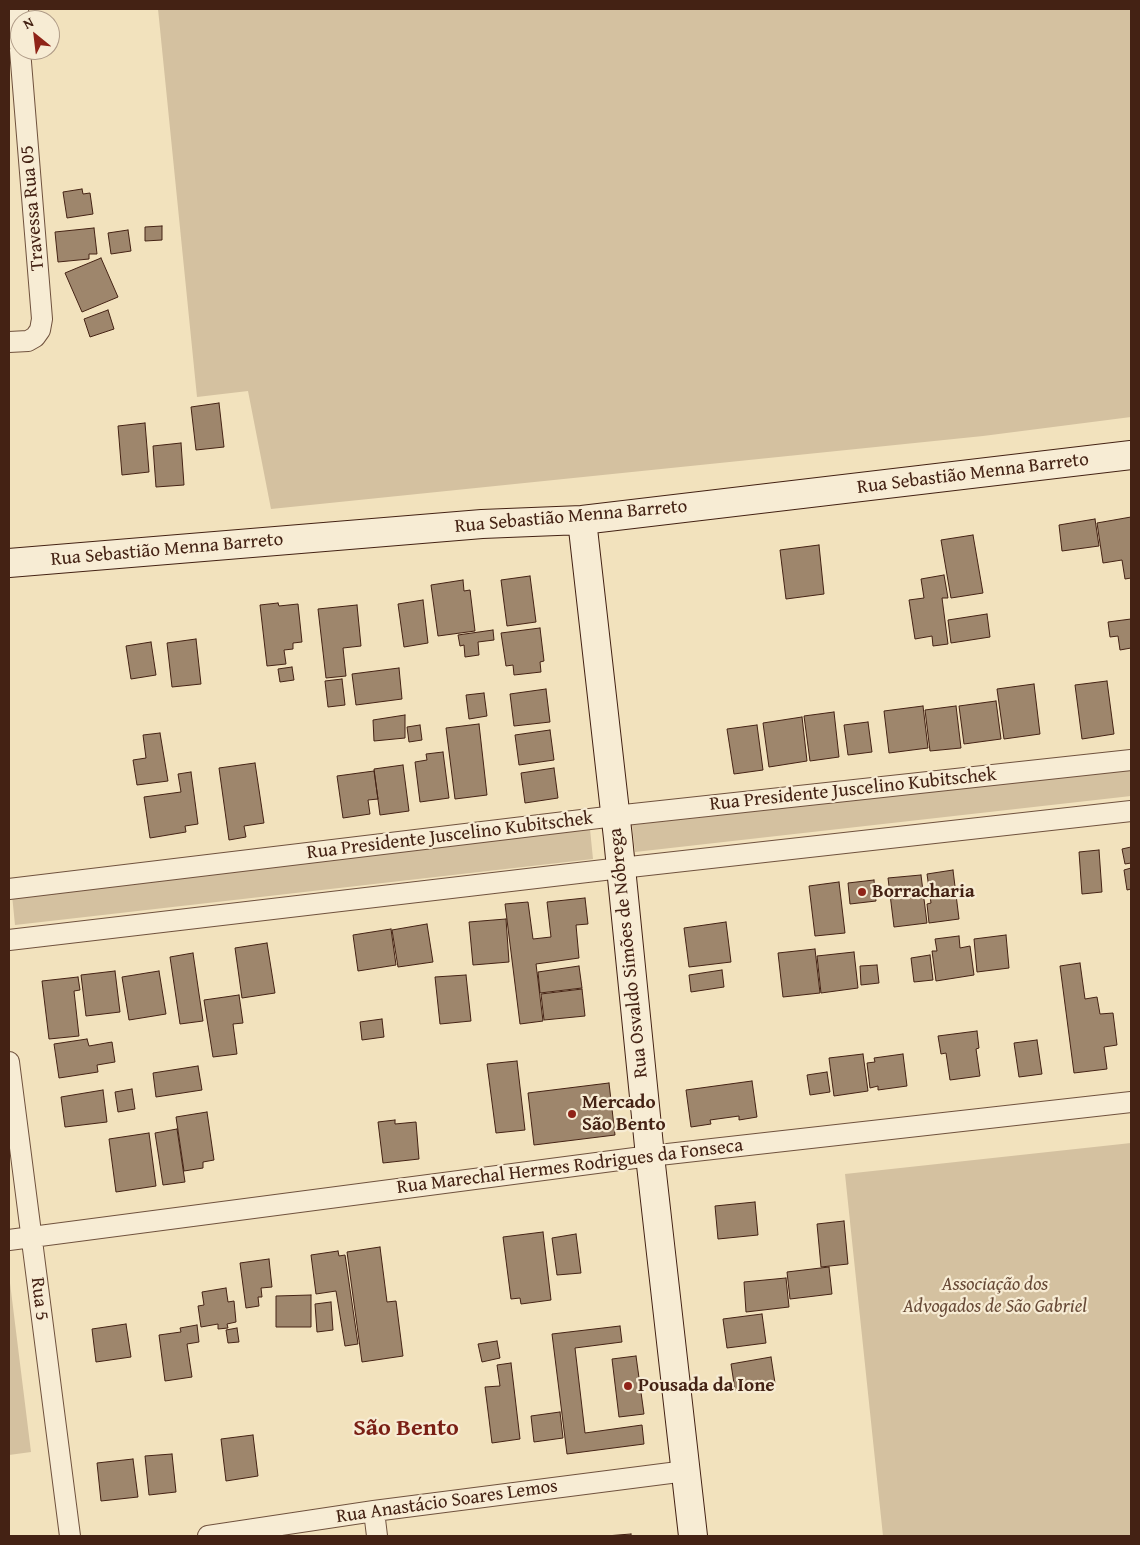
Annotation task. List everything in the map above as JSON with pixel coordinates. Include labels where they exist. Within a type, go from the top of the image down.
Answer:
[{"type":"main road","name":"Rua Sebastião Menna Barreto","points":[[9,563],[482,524],[582,520],[1131,455]]},
{"type":"main road","name":"Rua Osvaldo Simões de Nóbrega","points":[[582,520],[693,1536]]},
{"type":"street","name":"Travessa Rua 05","points":[[9,342],[28,341],[40,330],[42,319],[21,60]]},
{"type":"street","name":"Rua Presidente Juscelino Kubitschek","points":[[9,889],[615,816],[1131,760]]},
{"type":"street","points":[[9,940],[620,868],[1131,811]]},
{"type":"street","name":"Rua 5","points":[[9,1062],[70,1536]]},
{"type":"street","name":"Rua Marechal Hermes Rodrigues da Fonseca","points":[[9,1240],[650,1156],[1131,1102]]},
{"type":"street","name":"Rua Anastácio Soares Lemos","points":[[208,1536],[374,1511],[686,1471]]},
{"type":"street","points":[[374,1511],[377,1536]]},
{"type":"green space","points":[[158,9],[1131,9],[1131,417],[983,436],[271,509],[248,391],[197,397]]},
{"type":"green space","points":[[1131,769],[1131,796],[635,852],[632,825]]},
{"type":"green space","points":[[590,829],[593,859],[15,925],[12,895]]},
{"type":"green space","name":"Associação dos Advogados de São Gabriel","points":[[1131,1143],[1131,1536],[883,1536],[845,1174]]},
{"type":"green space","points":[[9,1275],[31,1452],[9,1455]]},
{"type":"building","points":[[82,189],[83,194],[90,193],[93,214],[67,218],[63,192]]},
{"type":"building","points":[[162,226],[162,240],[145,241],[145,227]]},
{"type":"building","points":[[94,228],[97,254],[89,254],[89,259],[58,262],[55,232]]},
{"type":"building","points":[[128,230],[131,251],[111,254],[108,233]]},
{"type":"building","points":[[101,258],[118,297],[82,312],[65,273]]},
{"type":"building","points":[[108,310],[114,329],[90,337],[84,319]]},
{"type":"building","points":[[219,403],[224,447],[196,450],[191,407]]},
{"type":"building","points":[[145,423],[149,472],[122,475],[118,426]]},
{"type":"building","points":[[181,443],[184,485],[156,487],[153,446]]},
{"type":"building","points":[[1131,517],[1131,578],[1125,579],[1122,560],[1103,563],[1097,523]]},
{"type":"building","points":[[1095,519],[1099,546],[1062,551],[1059,525]]},
{"type":"building","points":[[973,535],[983,593],[951,598],[941,540]]},
{"type":"building","points":[[819,545],[824,594],[786,599],[780,550]]},
{"type":"building","points":[[944,575],[948,598],[942,598],[948,644],[933,646],[932,636],[915,639],[909,600],[924,598],[921,579]]},
{"type":"building","points":[[530,576],[536,622],[507,626],[501,580]]},
{"type":"building","points":[[463,580],[464,591],[470,590],[475,631],[438,636],[431,585]]},
{"type":"building","points":[[423,600],[428,643],[404,647],[398,604]]},
{"type":"building","points":[[278,603],[279,606],[298,604],[302,642],[293,643],[293,649],[284,650],[286,664],[267,666],[260,605]]},
{"type":"building","points":[[357,605],[361,646],[343,648],[346,676],[326,678],[318,609]]},
{"type":"building","points":[[987,614],[990,637],[951,643],[948,620]]},
{"type":"building","points":[[1131,619],[1131,648],[1120,650],[1118,636],[1110,637],[1108,622]]},
{"type":"building","points":[[540,628],[544,661],[540,662],[541,672],[514,675],[513,665],[506,666],[501,633]]},
{"type":"building","points":[[493,630],[494,640],[478,642],[479,655],[465,657],[464,645],[460,646],[458,635]]},
{"type":"building","points":[[196,639],[201,684],[172,687],[167,643]]},
{"type":"building","points":[[151,642],[156,675],[131,679],[126,646]]},
{"type":"building","points":[[292,667],[294,680],[280,682],[278,669]]},
{"type":"building","points":[[399,668],[402,699],[356,705],[352,674]]},
{"type":"building","points":[[342,679],[345,705],[328,707],[325,681]]},
{"type":"building","points":[[1107,681],[1114,734],[1082,739],[1075,685]]},
{"type":"building","points":[[1034,684],[1040,734],[1004,739],[997,689]]},
{"type":"building","points":[[546,689],[550,722],[514,726],[510,694]]},
{"type":"building","points":[[484,693],[487,716],[469,719],[466,695]]},
{"type":"building","points":[[996,701],[1001,739],[964,744],[959,706]]},
{"type":"building","points":[[923,706],[928,748],[889,753],[884,711]]},
{"type":"building","points":[[956,706],[961,748],[930,751],[925,710]]},
{"type":"building","points":[[834,712],[839,757],[810,761],[804,716]]},
{"type":"building","points":[[405,715],[405,738],[374,741],[373,720]]},
{"type":"building","points":[[802,717],[807,761],[769,767],[763,723]]},
{"type":"building","points":[[868,722],[872,752],[848,755],[844,725]]},
{"type":"building","points":[[479,724],[487,795],[455,799],[446,728]]},
{"type":"building","points":[[420,725],[422,740],[409,742],[407,727]]},
{"type":"building","points":[[757,725],[763,770],[734,774],[727,729]]},
{"type":"building","points":[[550,730],[554,760],[519,765],[515,735]]},
{"type":"building","points":[[160,733],[168,781],[137,785],[133,760],[146,758],[143,735]]},
{"type":"building","points":[[443,752],[449,798],[420,802],[415,762],[427,760],[426,754]]},
{"type":"building","points":[[255,763],[264,823],[244,826],[246,837],[229,840],[219,768]]},
{"type":"building","points":[[403,765],[409,811],[380,815],[374,769]]},
{"type":"building","points":[[554,768],[558,798],[525,803],[521,773]]},
{"type":"building","points":[[374,771],[378,799],[368,800],[370,814],[343,818],[337,776]]},
{"type":"building","points":[[191,772],[198,824],[185,826],[186,832],[150,838],[144,797],[181,792],[178,774]]},
{"type":"building","points":[[1131,847],[1131,863],[1125,864],[1122,849]]},
{"type":"building","points":[[1099,850],[1102,892],[1082,894],[1079,852]]},
{"type":"building","points":[[1131,868],[1131,889],[1127,890],[1124,870]]},
{"type":"building","points":[[953,870],[959,919],[929,923],[927,904],[931,903],[927,874]]},
{"type":"building","points":[[921,875],[927,923],[894,927],[888,878]]},
{"type":"building","name":"Borracharia","points":[[874,880],[876,901],[850,904],[848,883]]},
{"type":"building","points":[[839,882],[845,933],[815,936],[809,886]]},
{"type":"building","points":[[585,898],[588,924],[576,925],[579,958],[536,964],[543,1021],[520,1024],[505,904],[528,902],[533,939],[551,937],[547,902]]},
{"type":"building","points":[[506,919],[509,962],[473,965],[469,922]]},
{"type":"building","points":[[726,922],[731,962],[689,967],[684,928]]},
{"type":"building","points":[[427,924],[433,962],[398,967],[392,930]]},
{"type":"building","points":[[391,929],[396,965],[358,971],[353,935]]},
{"type":"building","points":[[1006,935],[1009,968],[977,972],[974,939]]},
{"type":"building","points":[[959,936],[960,948],[970,946],[974,975],[936,981],[932,951],[937,951],[935,939]]},
{"type":"building","points":[[267,943],[275,993],[242,998],[235,948]]},
{"type":"building","points":[[815,949],[820,993],[783,997],[778,953]]},
{"type":"building","points":[[854,952],[858,988],[821,993],[817,956]]},
{"type":"building","points":[[193,953],[203,1021],[180,1024],[170,957]]},
{"type":"building","points":[[930,955],[933,980],[914,982],[911,958]]},
{"type":"building","points":[[1080,963],[1085,999],[1097,997],[1100,1014],[1113,1013],[1117,1045],[1104,1047],[1107,1069],[1074,1073],[1060,966]]},
{"type":"building","points":[[877,965],[879,983],[861,985],[860,966]]},
{"type":"building","points":[[579,966],[582,988],[540,993],[538,972]]},
{"type":"building","points":[[722,970],[724,987],[691,992],[689,975]]},
{"type":"building","points":[[115,971],[120,1012],[86,1016],[81,975]]},
{"type":"building","points":[[159,971],[166,1014],[129,1020],[122,977]]},
{"type":"building","points":[[466,975],[471,1021],[440,1024],[435,977]]},
{"type":"building","points":[[78,977],[80,990],[74,991],[79,1036],[49,1039],[42,981]]},
{"type":"building","points":[[582,989],[585,1016],[544,1020],[541,994]]},
{"type":"building","points":[[239,995],[243,1023],[233,1024],[237,1054],[213,1057],[204,1000]]},
{"type":"building","points":[[382,1019],[384,1037],[362,1040],[360,1022]]},
{"type":"building","points":[[977,1031],[979,1048],[976,1049],[980,1076],[950,1080],[946,1053],[941,1054],[938,1036]]},
{"type":"building","points":[[87,1039],[89,1046],[112,1042],[115,1062],[97,1065],[98,1072],[59,1078],[54,1044]]},
{"type":"building","points":[[1037,1040],[1042,1074],[1019,1077],[1014,1043]]},
{"type":"building","points":[[863,1054],[868,1091],[834,1096],[829,1058]]},
{"type":"building","points":[[903,1054],[907,1086],[878,1090],[878,1086],[870,1088],[867,1063],[875,1062],[874,1058]]},
{"type":"building","points":[[517,1061],[525,1130],[496,1133],[487,1064]]},
{"type":"building","points":[[198,1066],[202,1090],[156,1097],[153,1073]]},
{"type":"building","points":[[827,1072],[830,1092],[810,1095],[807,1075]]},
{"type":"building","points":[[752,1081],[757,1117],[739,1120],[739,1116],[710,1120],[711,1124],[691,1127],[686,1090]]},
{"type":"building","name":"Mercado São Bento","points":[[609,1083],[615,1135],[534,1145],[528,1093]]},
{"type":"building","points":[[132,1089],[135,1109],[118,1112],[115,1092]]},
{"type":"building","points":[[103,1090],[107,1122],[65,1127],[61,1097]]},
{"type":"building","points":[[207,1112],[214,1160],[203,1162],[203,1168],[184,1171],[176,1117]]},
{"type":"building","points":[[395,1120],[395,1124],[416,1122],[419,1159],[383,1163],[378,1122]]},
{"type":"building","points":[[177,1129],[185,1182],[163,1185],[155,1133]]},
{"type":"building","points":[[149,1133],[156,1186],[116,1192],[109,1139]]},
{"type":"building","points":[[755,1202],[758,1235],[718,1239],[715,1206]]},
{"type":"building","points":[[844,1221],[848,1264],[821,1267],[817,1224]]},
{"type":"building","points":[[543,1232],[551,1300],[521,1304],[520,1298],[511,1299],[503,1237]]},
{"type":"building","points":[[576,1234],[581,1273],[557,1275],[552,1238]]},
{"type":"building","points":[[380,1247],[387,1302],[396,1301],[403,1356],[362,1362],[347,1252]]},
{"type":"building","points":[[338,1251],[339,1256],[345,1255],[358,1344],[345,1346],[336,1291],[316,1294],[311,1255]]},
{"type":"building","points":[[269,1259],[272,1287],[261,1288],[262,1297],[258,1297],[259,1306],[246,1308],[240,1263]]},
{"type":"building","points":[[829,1267],[832,1294],[790,1299],[787,1272]]},
{"type":"building","points":[[786,1278],[789,1307],[746,1312],[744,1282]]},
{"type":"building","points":[[226,1288],[228,1302],[234,1301],[236,1322],[227,1324],[228,1328],[218,1329],[218,1324],[201,1327],[198,1306],[204,1305],[202,1292]]},
{"type":"building","points":[[311,1295],[311,1327],[276,1327],[276,1296]]},
{"type":"building","points":[[331,1302],[333,1330],[317,1332],[315,1304]]},
{"type":"building","points":[[762,1314],[766,1343],[727,1348],[723,1319]]},
{"type":"building","points":[[126,1324],[131,1357],[96,1362],[92,1329]]},
{"type":"building","points":[[197,1325],[199,1342],[187,1344],[192,1377],[165,1381],[159,1335],[181,1332],[180,1328]]},
{"type":"building","points":[[620,1326],[622,1342],[575,1348],[585,1433],[642,1425],[644,1444],[567,1454],[552,1334]]},
{"type":"building","points":[[237,1328],[239,1342],[228,1343],[226,1330]]},
{"type":"building","points":[[497,1341],[500,1358],[482,1362],[478,1344]]},
{"type":"building","name":"Pousada da Ione","points":[[636,1356],[644,1414],[619,1417],[612,1359]]},
{"type":"building","points":[[771,1357],[775,1383],[735,1390],[731,1364]]},
{"type":"building","points":[[511,1363],[520,1439],[492,1443],[485,1387],[500,1386],[497,1365]]},
{"type":"building","points":[[560,1412],[563,1438],[534,1442],[531,1416]]},
{"type":"building","points":[[253,1435],[258,1476],[226,1481],[221,1439]]},
{"type":"building","points":[[172,1454],[176,1492],[149,1495],[145,1456]]},
{"type":"building","points":[[133,1459],[138,1497],[101,1501],[97,1463]]},
{"type":"building","points":[[631,1534],[631,1536],[606,1536]]},
{"type":"place","name":"Borracharia","points":[[862,892]]},
{"type":"place","name":"Mercado São Bento","points":[[572,1114]]},
{"type":"place","name":"Pousada da Ione","points":[[628,1386]]},
{"type":"district","name":"São Bento","points":[[406,1429]]}]
